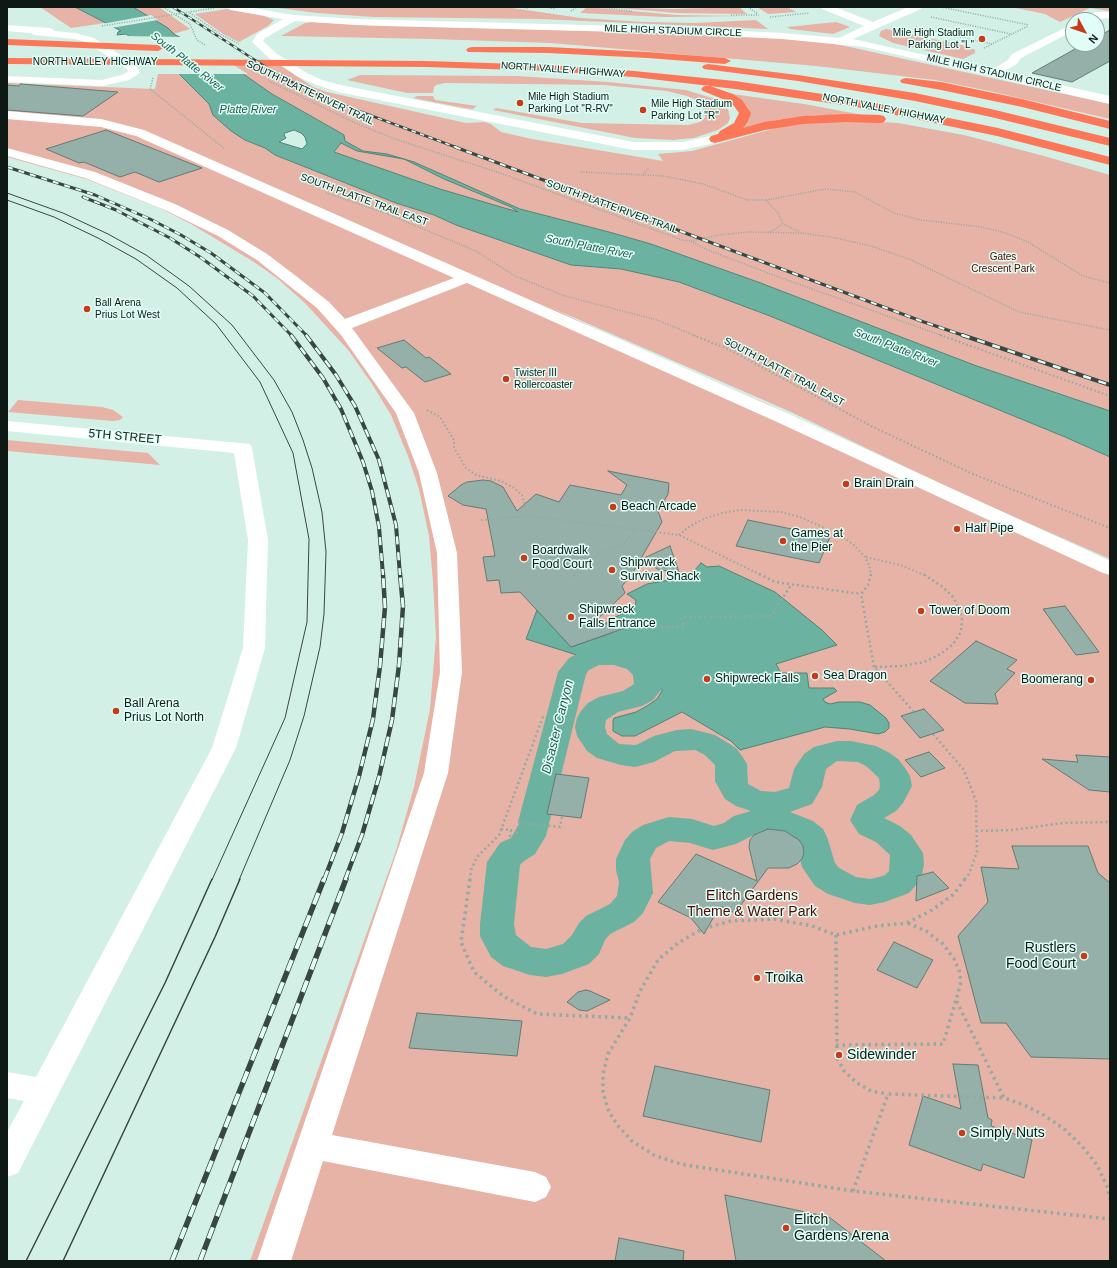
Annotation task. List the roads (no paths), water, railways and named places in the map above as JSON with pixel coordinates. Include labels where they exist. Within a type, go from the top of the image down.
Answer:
[{"type":"highway","points":[[7,42],[65,46]]},
{"type":"highway","name":"NORTH VALLEY HIGHWAY","points":[[7,47],[65,46],[171,48]]},
{"type":"highway","points":[[250,48],[281,48]]},
{"type":"highway","name":"NORTH VALLEY HIGHWAY","points":[[816,70],[744,62],[648,55],[548,50],[463,50],[545,53],[634,60],[705,66],[798,78],[955,105],[1110,142]]},
{"type":"highway","name":"NORTH VALLEY HIGHWAY","points":[[7,61],[88,64],[338,63],[504,66],[642,75],[735,85],[822,98],[900,112],[998,132],[1110,161]]},
{"type":"highway","points":[[7,69],[88,64]]},
{"type":"highway","points":[[504,66],[656,80],[693,86],[716,92],[738,103],[745,113],[742,122],[738,126],[715,139]]},
{"type":"highway","points":[[894,79],[963,91],[1110,125]]},
{"type":"highway","points":[[715,139],[764,126],[803,120],[878,118],[963,131],[1110,164]]},
{"type":"street","name":"MILE HIGH STADIUM CIRCLE","points":[[231,7],[293,18],[384,23],[668,31],[782,36],[840,41],[864,44],[1110,100]]},
{"type":"street","points":[[826,7],[873,26]]},
{"type":"street","points":[[840,41],[917,7]]},
{"type":"street","points":[[293,18],[260,36],[257,42],[273,56],[303,74],[318,82],[338,88],[633,146],[683,146],[715,139]]},
{"type":"street","points":[[7,28],[34,31],[39,33],[75,36],[90,40],[132,68],[134,73],[125,78],[102,82],[7,79]]},
{"type":"street","points":[[994,74],[1013,62],[1016,56],[1065,31]]},
{"type":"street","points":[[1088,95],[1103,86]]},
{"type":"street","points":[[7,115],[101,123],[140,133],[783,418],[1110,569]]},
{"type":"street","points":[[7,152],[90,175],[143,195],[223,233],[262,257],[291,279],[323,305],[342,326],[405,413],[428,473],[447,553],[451,672],[436,773],[274,1261]]},
{"type":"street","points":[[342,326],[467,278]]},
{"type":"street","name":"5TH STREET","points":[[7,426],[243,448],[258,540],[254,648],[224,748],[45,1091]]},
{"type":"street","points":[[7,1085],[45,1091],[7,1163]]},
{"type":"street","points":[[312,1145],[535,1187]]},
{"type":"water","name":"Platte River","points":[[75,7],[133,7],[168,28],[174,34],[226,62],[272,94],[344,135],[345,141],[363,151],[387,154],[404,159],[414,162],[520,209],[651,244],[758,282],[974,365],[1110,411],[1110,457],[1065,437],[770,316],[679,282],[621,269],[571,265],[456,225],[434,215],[396,203],[275,155],[265,148],[245,140],[231,131],[213,115],[209,104],[170,65],[126,34],[117,35],[118,32],[121,31]],"holes":[[[294,130],[301,133],[305,137],[307,144],[302,149],[279,142],[286,138],[284,135],[285,133]],[[341,143],[357,151],[404,159],[444,179],[511,207],[518,212],[440,189],[334,152]]]},
{"type":"water","points":[[701,563],[707,567],[719,566],[775,592],[822,630],[837,645],[776,664],[781,673],[807,673],[809,688],[834,688],[837,691],[823,699],[825,702],[830,704],[839,702],[860,702],[870,705],[886,718],[889,723],[889,728],[885,732],[878,734],[850,729],[825,727],[740,750],[731,741],[682,712],[635,736],[622,736],[613,731],[614,718],[636,712],[647,706],[657,699],[662,691],[661,682],[651,675],[647,667],[637,659],[620,653],[599,651],[580,656],[526,639],[537,610],[571,647],[614,632],[606,623],[613,618],[635,608],[636,600],[627,594],[647,584],[670,580],[694,571]]},
{"type":"waterway","name":"Disaster Canyon","points":[[533,827],[530,836],[523,846],[512,852],[504,862],[497,924],[498,936],[504,947],[516,956],[530,961],[546,963],[562,960],[576,954],[586,944],[591,933],[598,925],[622,913],[631,904],[636,893],[633,859],[637,849],[644,840],[655,833],[669,829],[692,831],[713,838],[724,836],[736,831],[746,824],[759,820],[774,820],[788,823],[801,829],[811,837],[819,867],[827,877],[840,885],[855,890],[870,892],[885,889],[897,884],[905,875],[907,864],[906,853],[899,843],[888,834],[871,826],[866,820],[868,813],[885,803],[892,795],[896,786],[894,776],[887,767],[877,759],[865,753],[837,751],[825,754],[815,761],[810,769],[806,787],[801,796],[789,801],[775,803],[760,802],[747,798],[736,791],[731,781],[731,764],[725,755],[716,748],[704,742],[691,739],[677,740],[665,743],[643,755],[635,756],[621,755],[608,751],[598,744],[592,736],[590,727],[592,718],[599,710],[609,704],[632,699],[643,693],[649,686],[649,678],[645,670],[637,663],[626,658],[614,656],[601,656],[589,659],[579,664],[572,672],[534,822]]},
{"type":"tram line","points":[[7,193],[63,213],[108,234],[146,255],[189,286],[232,325],[274,380],[292,412],[303,440],[312,468],[322,512],[326,552],[324,614],[320,647],[304,716],[290,760],[239,880]]},
{"type":"tram line","points":[[7,200],[54,217],[98,238],[136,259],[177,288],[216,324],[260,382],[293,453],[309,539],[307,622],[285,718],[212,880]]},
{"type":"tram line","points":[[26,1261],[165,983],[212,879]]},
{"type":"tram line","points":[[63,1261],[215,937],[240,879]]},
{"type":"railway","points":[[173,7],[278,75],[324,98],[458,148]]},
{"type":"railway","points":[[455,147],[921,321],[965,336]]},
{"type":"railway","points":[[7,167],[95,195],[150,219],[181,235],[211,253],[265,293],[307,336]]},
{"type":"railway","points":[[83,197],[116,210],[170,238],[200,257],[253,296],[292,336]]},
{"type":"railway","points":[[291,335],[323,378],[341,409],[363,462],[372,491],[379,527],[383,575]]},
{"type":"railway","points":[[306,335],[336,375],[355,406],[379,460],[396,525],[400,575]]},
{"type":"railway","points":[[962,335],[1110,385]]},
{"type":"railway","points":[[324,880],[342,833],[359,776],[373,719],[380,666],[385,607],[383,574]]},
{"type":"railway","points":[[345,880],[362,835],[379,777],[392,720],[399,665],[403,606],[400,574]]},
{"type":"railway","points":[[172,1261],[324,879]]},
{"type":"railway","points":[[200,1261],[346,879]]},
{"type":"place","name":"Mile High Stadium Parking Lot \"L\"","points":[[982,39]]},
{"type":"place","name":"Mile High Stadium Parking Lot \"R-RV\"","points":[[520,103]]},
{"type":"place","name":"Mile High Stadium Parking Lot \"R\"","points":[[643,110]]},
{"type":"place","name":"Ball Arena Prius Lot West","points":[[87,309]]},
{"type":"place","name":"Twister III Rollercoaster","points":[[506,379]]},
{"type":"place","name":"Brain Drain","points":[[846,484]]},
{"type":"place","name":"Beach Arcade","points":[[613,507]]},
{"type":"place","name":"Half Pipe","points":[[957,529]]},
{"type":"place","name":"Games at the Pier","points":[[783,541]]},
{"type":"place","name":"Boardwalk Food Court","points":[[524,558]]},
{"type":"place","name":"Shipwreck Survival Shack","points":[[612,570]]},
{"type":"place","name":"Tower of Doom","points":[[921,611]]},
{"type":"place","name":"Shipwreck Falls Entrance","points":[[571,617]]},
{"type":"place","name":"Sea Dragon","points":[[815,676]]},
{"type":"place","name":"Shipwreck Falls","points":[[707,679]]},
{"type":"place","name":"Boomerang","points":[[1091,680]]},
{"type":"place","name":"Ball Arena Prius Lot North","points":[[116,711]]},
{"type":"place","name":"Rustlers Food Court","points":[[1084,956]]},
{"type":"place","name":"Troika","points":[[757,978]]},
{"type":"place","name":"Sidewinder","points":[[839,1055]]},
{"type":"place","name":"Simply Nuts","points":[[962,1133]]},
{"type":"place","name":"Elitch Gardens Arena","points":[[786,1228]]},
{"type":"water label","name":"South Platte River","points":[[187,62]]},
{"type":"water label","name":"South Platte River","points":[[589,247]]},
{"type":"water label","name":"South Platte River","points":[[896,348]]},
{"type":"park label","name":"Gates Crescent Park","points":[[1003,262]]},
{"type":"park label","name":"Elitch Gardens Theme & Water Park","points":[[752,904]]}]
